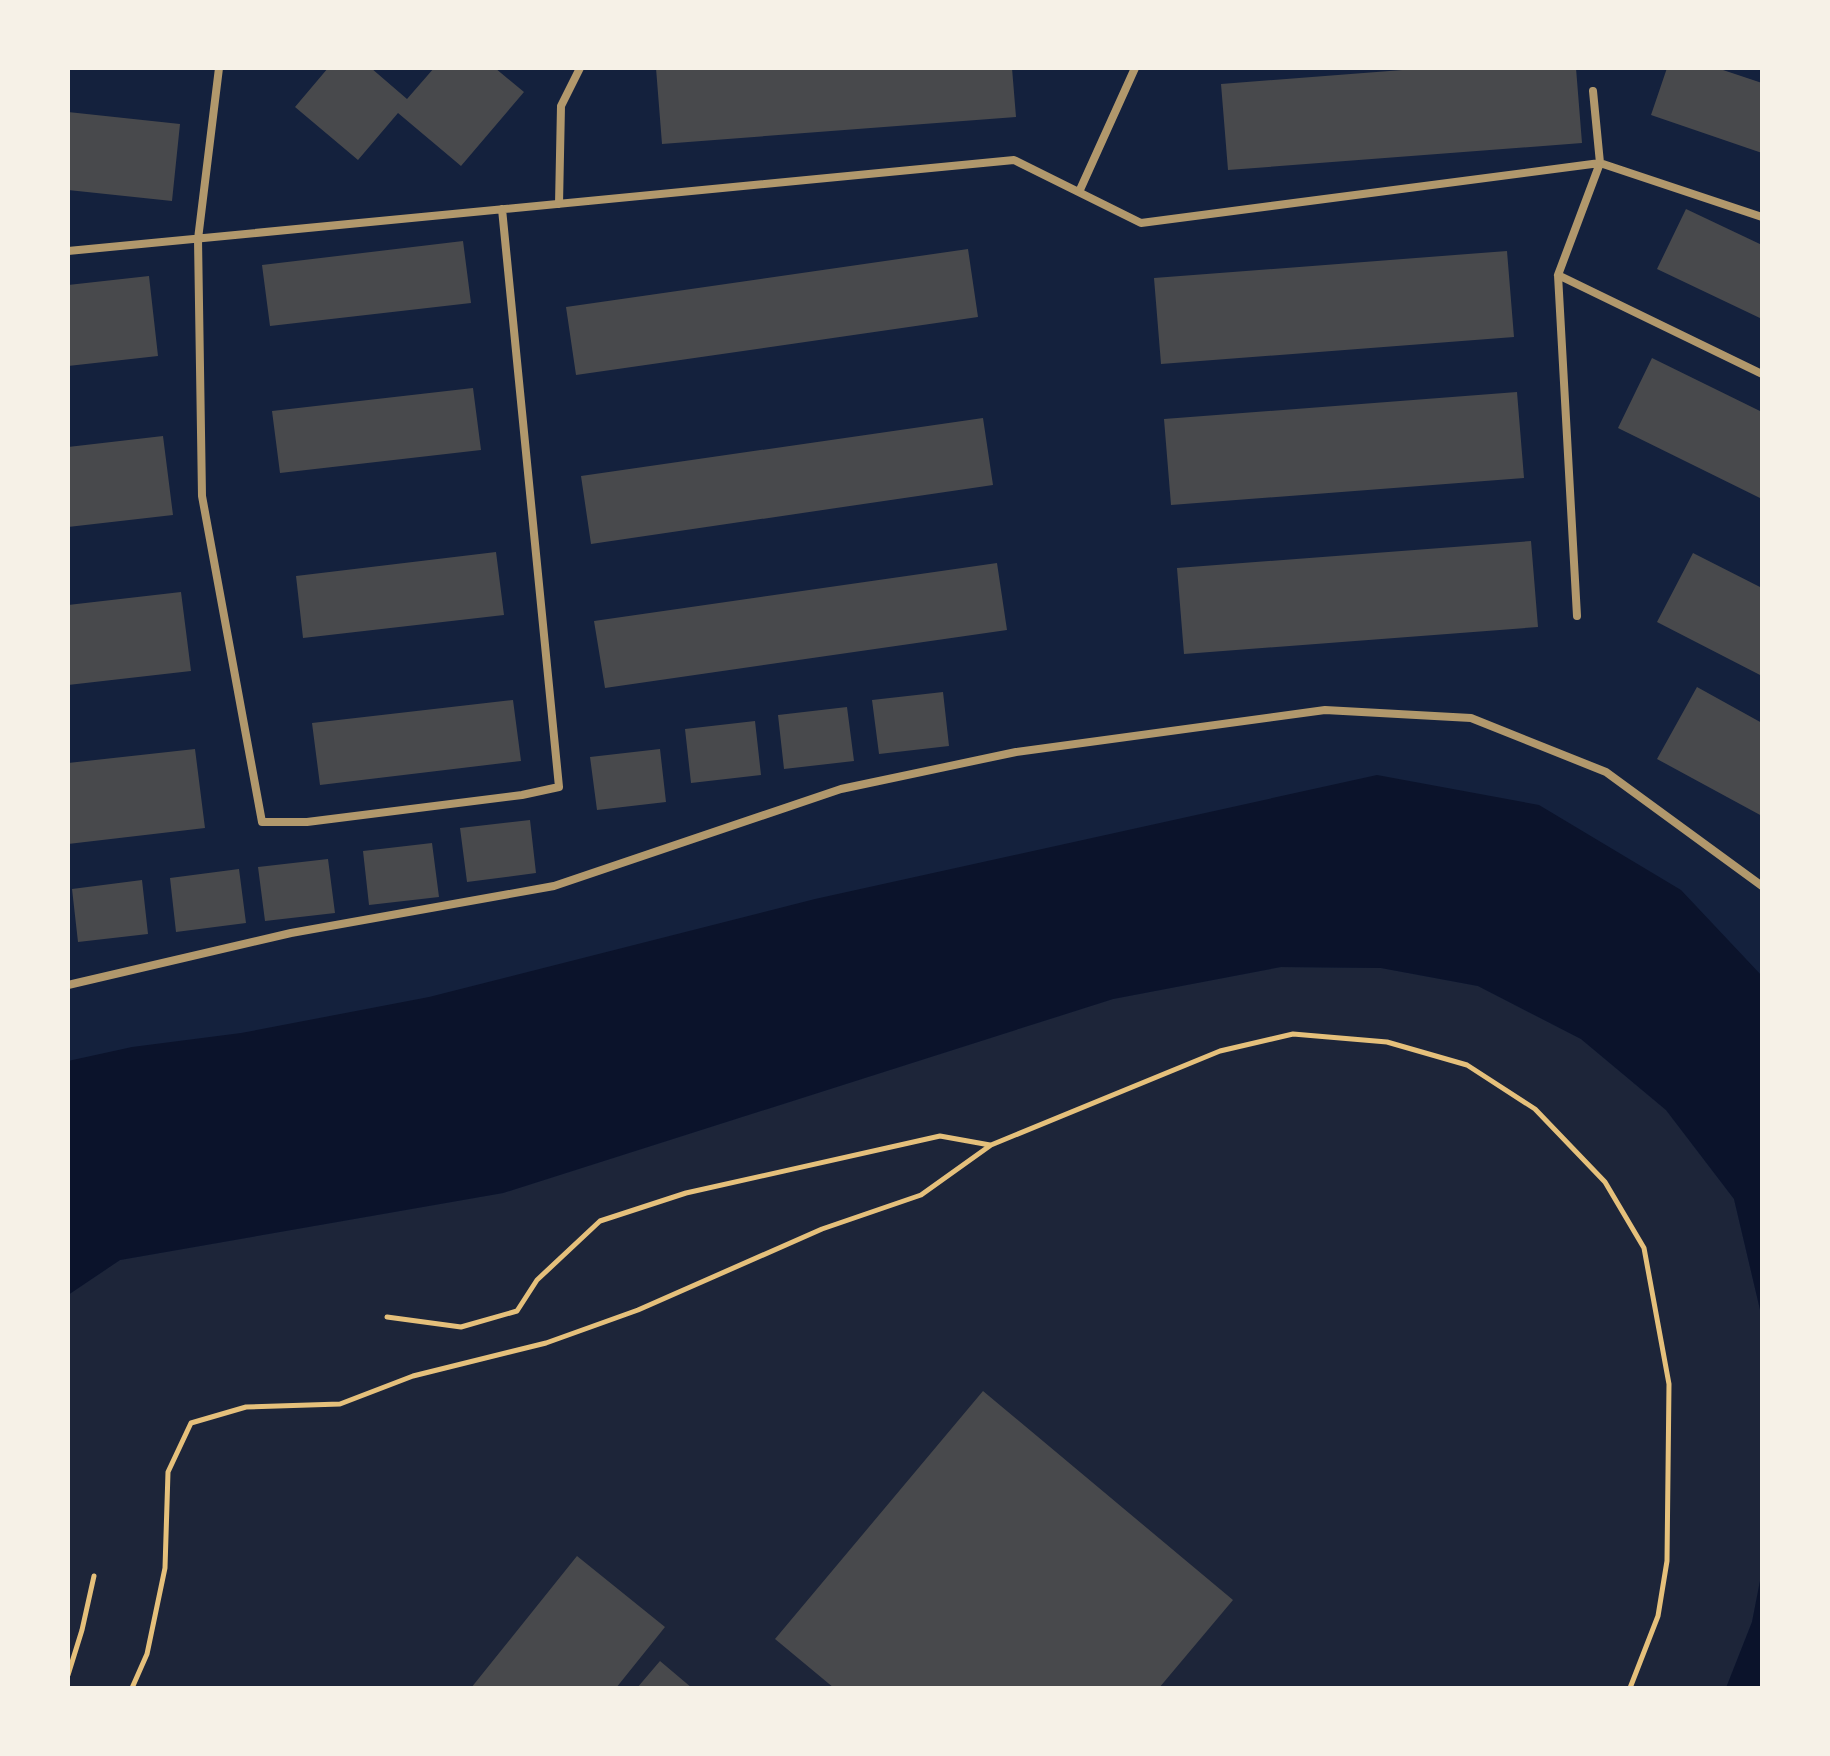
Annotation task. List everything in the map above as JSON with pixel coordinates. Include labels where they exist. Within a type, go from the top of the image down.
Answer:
[{"type":"street","points":[[219,68],[198,239],[202,496],[262,822],[307,822],[522,795],[559,787],[502,209]]},
{"type":"street","points":[[559,204],[561,106],[580,68]]},
{"type":"street","points":[[1079,192],[1135,68]]},
{"type":"street","points":[[1577,616],[1558,275],[1600,163],[1593,91]]},
{"type":"street","points":[[68,251],[1014,160],[1141,223],[1600,163],[1762,217]]},
{"type":"street","points":[[1558,275],[1762,374]]},
{"type":"street","points":[[68,985],[291,933],[554,886],[855,786],[1016,752],[1325,710],[1471,718],[1606,772],[1762,886]]},
{"type":"path","points":[[132,1688],[147,1654],[165,1568],[168,1472],[191,1423],[246,1407],[340,1404],[413,1376],[546,1343],[638,1310],[822,1229],[921,1195],[991,1145],[1220,1051],[1293,1034],[1387,1042],[1467,1065],[1535,1109],[1605,1182],[1644,1248],[1669,1384],[1667,1561],[1658,1616],[1630,1688]]},
{"type":"path","points":[[387,1317],[461,1327],[517,1311],[537,1280],[600,1221],[686,1193],[940,1136],[991,1145]]},
{"type":"path","points":[[68,1675],[94,1576]]},
{"type":"shaded area","points":[[1377,775],[1539,805],[1681,890],[1762,976],[1762,1318],[1734,1199],[1666,1110],[1581,1039],[1478,986],[1381,968],[1281,967],[1113,999],[503,1193],[120,1260],[68,1295],[68,1061],[132,1047],[241,1033],[429,997],[815,899]]},
{"type":"shaded area","points":[[1281,967],[1381,968],[1478,986],[1581,1039],[1666,1110],[1734,1199],[1762,1318],[1762,1571],[1752,1622],[1726,1688],[68,1688],[68,1295],[120,1260],[503,1193],[1113,999]]},
{"type":"shaded area","points":[[1762,1571],[1762,1688],[1726,1688],[1752,1622]]},
{"type":"building","points":[[328,68],[371,68],[407,99],[434,68],[495,68],[524,92],[461,166],[398,113],[358,160],[295,107]]},
{"type":"building","points":[[656,68],[1012,68],[1016,117],[662,144]]},
{"type":"building","points":[[1428,68],[1576,68],[1582,143],[1228,170],[1221,84]]},
{"type":"building","points":[[1667,68],[1717,68],[1762,83],[1762,153],[1651,115]]},
{"type":"building","points":[[68,112],[180,124],[172,201],[68,190]]},
{"type":"building","points":[[1686,209],[1762,245],[1762,319],[1657,269]]},
{"type":"building","points":[[463,241],[471,303],[270,326],[262,265]]},
{"type":"building","points":[[968,249],[978,317],[576,375],[566,307]]},
{"type":"building","points":[[1507,251],[1514,337],[1161,364],[1154,278]]},
{"type":"building","points":[[149,276],[158,356],[68,366],[68,285]]},
{"type":"building","points":[[1652,358],[1762,412],[1762,499],[1618,428]]},
{"type":"building","points":[[473,388],[481,450],[280,473],[272,411]]},
{"type":"building","points":[[1517,392],[1524,478],[1171,505],[1164,419]]},
{"type":"building","points":[[983,418],[993,485],[591,544],[581,476]]},
{"type":"building","points":[[163,436],[173,515],[68,527],[68,447]]},
{"type":"building","points":[[1531,541],[1538,627],[1184,654],[1177,568]]},
{"type":"building","points":[[496,552],[504,615],[303,638],[296,576]]},
{"type":"building","points":[[1693,553],[1762,588],[1762,676],[1657,622]]},
{"type":"building","points":[[997,563],[1007,630],[605,688],[594,621]]},
{"type":"building","points":[[181,592],[191,671],[68,685],[68,605]]},
{"type":"building","points":[[1697,687],[1762,723],[1762,816],[1657,759]]},
{"type":"building","points":[[943,692],[949,746],[879,754],[872,700]]},
{"type":"building","points":[[513,700],[521,761],[320,785],[312,723]]},
{"type":"building","points":[[847,707],[854,761],[784,769],[778,715]]},
{"type":"building","points":[[755,721],[761,775],[691,783],[685,729]]},
{"type":"building","points":[[195,749],[205,828],[68,844],[68,763]]},
{"type":"building","points":[[660,749],[666,802],[597,810],[590,757]]},
{"type":"building","points":[[530,820],[536,873],[467,882],[460,828]]},
{"type":"building","points":[[432,843],[439,897],[369,905],[363,851]]},
{"type":"building","points":[[328,859],[335,913],[265,921],[258,867]]},
{"type":"building","points":[[239,869],[246,923],[176,932],[170,878]]},
{"type":"building","points":[[142,880],[148,934],[78,942],[72,889]]},
{"type":"building","points":[[983,1391],[1233,1600],[1159,1688],[834,1688],[775,1639]]},
{"type":"building","points":[[577,1556],[665,1627],[616,1688],[471,1688]]},
{"type":"building","points":[[660,1661],[692,1688],[637,1688]]}]
